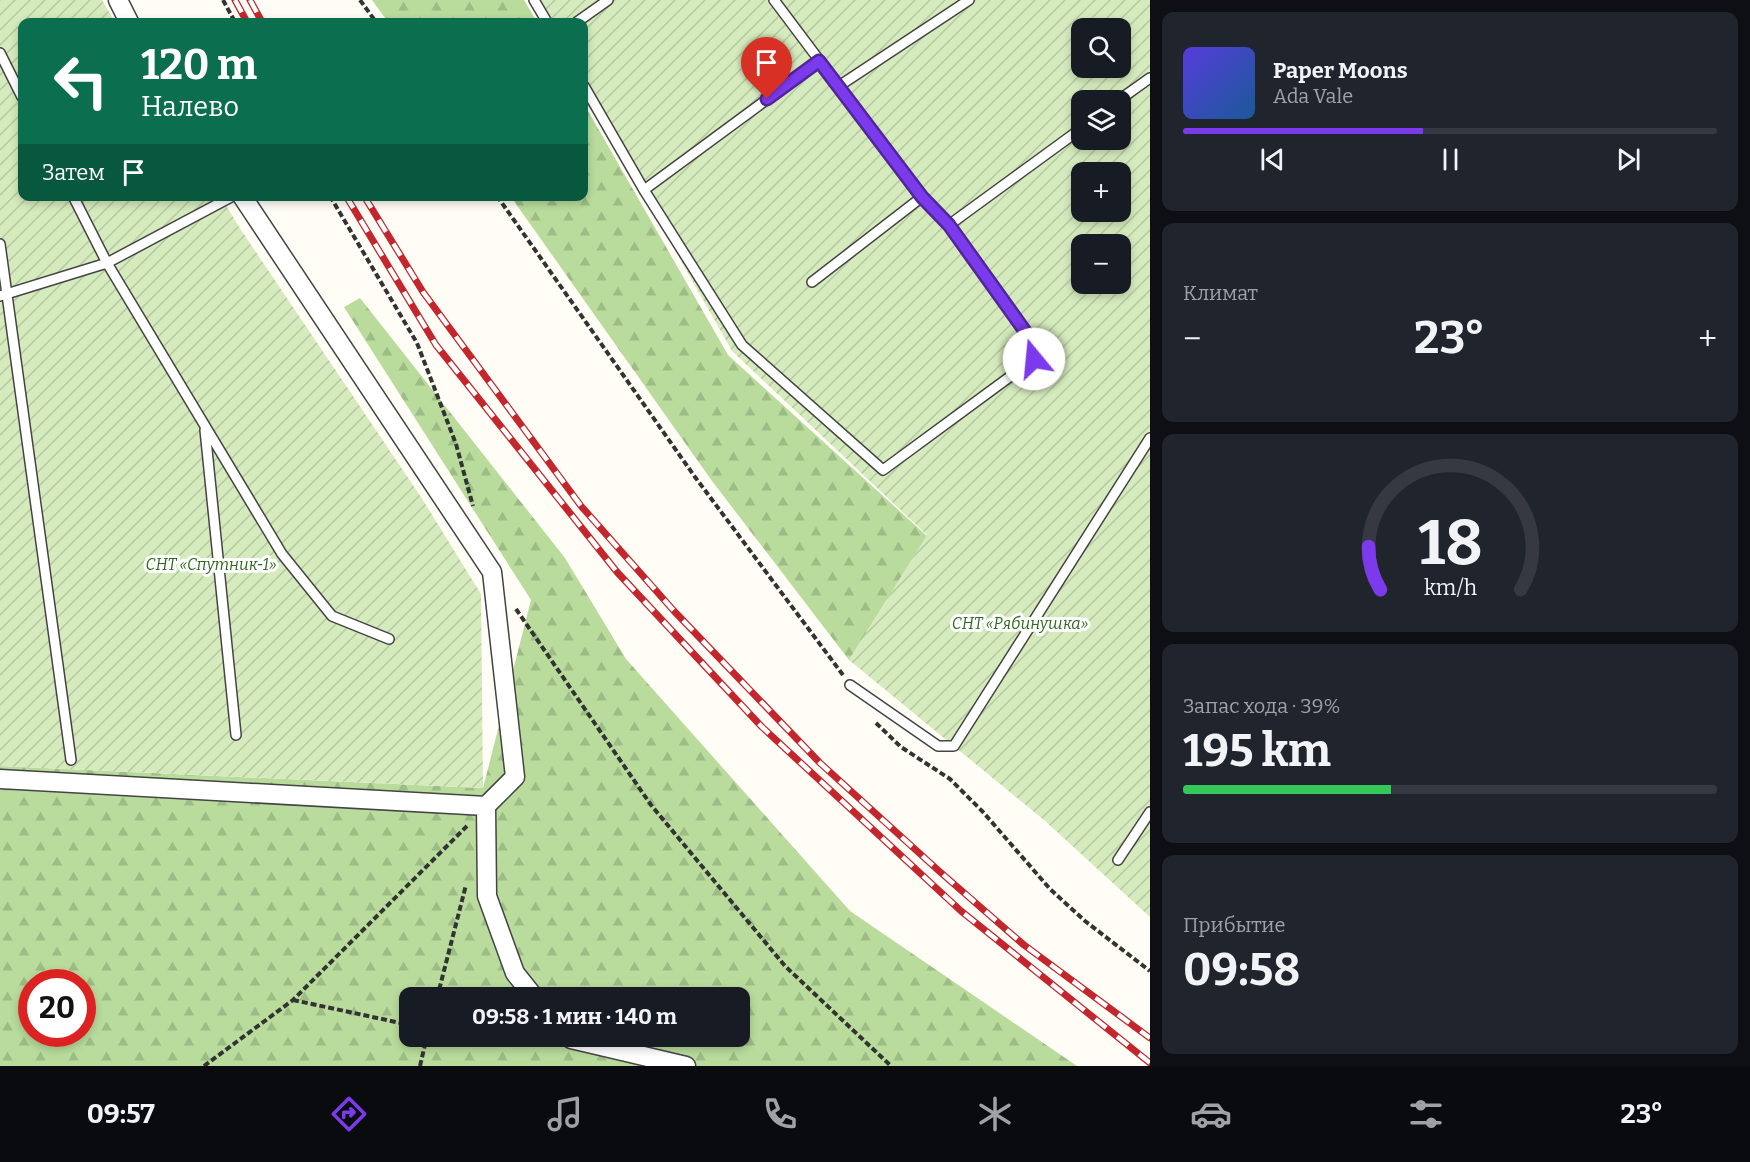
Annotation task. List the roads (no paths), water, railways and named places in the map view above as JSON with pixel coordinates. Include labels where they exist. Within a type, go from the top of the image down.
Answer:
[{"type":"street","points":[[118,0],[127,18]]},
{"type":"street","points":[[245,201],[492,572],[515,777],[486,806],[487,896],[515,973],[526,987]]},
{"type":"street","points":[[0,779],[486,806]]},
{"type":"street","points":[[605,1047],[687,1066]]},
{"type":"lane","points":[[534,0],[545,18]]},
{"type":"lane","points":[[583,18],[608,0]]},
{"type":"lane","points":[[588,93],[644,190],[742,345],[883,470],[1034,359],[1032,341],[949,225],[922,197],[774,0]]},
{"type":"lane","points":[[839,86],[969,0]]},
{"type":"lane","points":[[0,53],[18,89]]},
{"type":"lane","points":[[644,190],[819,61]]},
{"type":"lane","points":[[1131,91],[1150,78]]},
{"type":"lane","points":[[949,225],[1071,136]]},
{"type":"lane","points":[[812,282],[922,197]]},
{"type":"lane","points":[[76,201],[107,263],[282,554],[332,616],[389,639]]},
{"type":"lane","points":[[4,295],[107,263],[224,201]]},
{"type":"lane","points":[[0,244],[4,295],[71,760]]},
{"type":"lane","points":[[205,426],[236,735]]},
{"type":"lane","points":[[850,686],[938,746],[954,746],[1150,438]]},
{"type":"lane","points":[[1118,860],[1150,812]]},
{"type":"railway","points":[[235,0],[245,18]]},
{"type":"railway","points":[[250,0],[260,18]]},
{"type":"railway","points":[[349,201],[436,345],[617,572],[762,727],[961,911],[1150,1063]]},
{"type":"railway","points":[[367,201],[423,292],[581,506],[674,611],[820,763],[939,871],[1024,945],[1150,1038]]},
{"type":"park label","name":"СНТ «Спутник-1»","points":[[211,564]]},
{"type":"park label","name":"СНТ «Рябинушка»","points":[[1020,623]]}]
